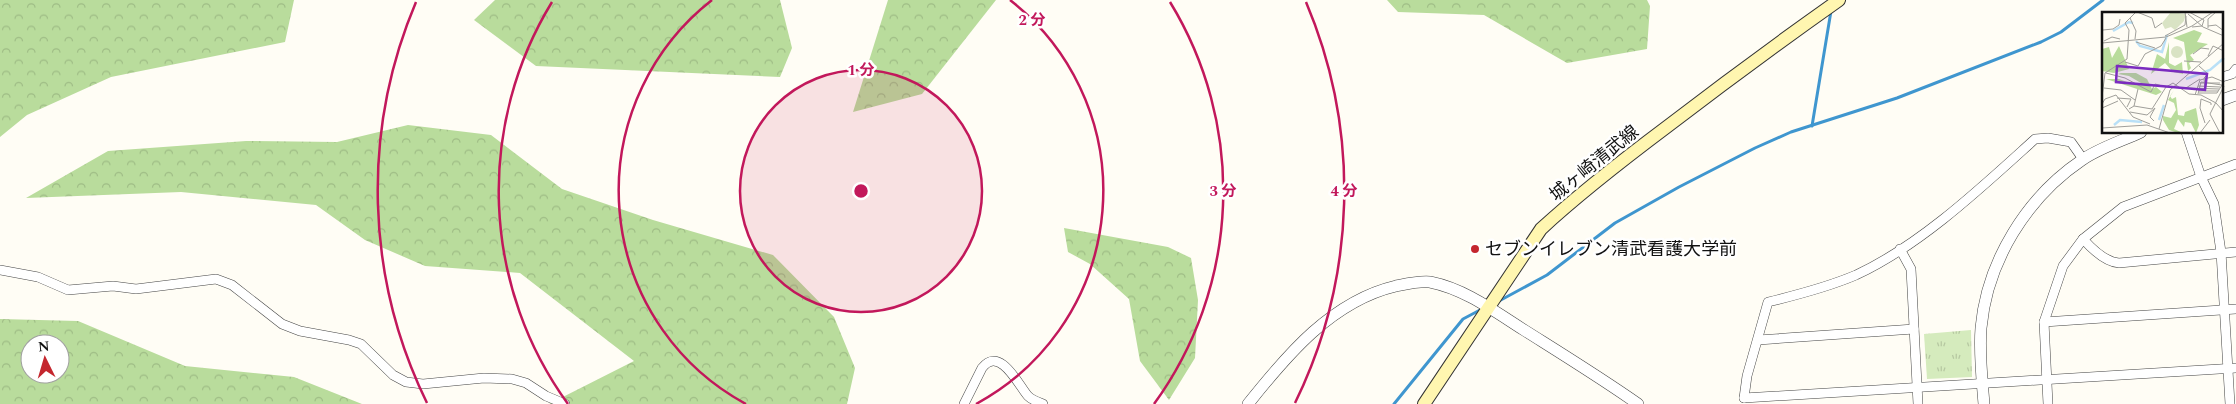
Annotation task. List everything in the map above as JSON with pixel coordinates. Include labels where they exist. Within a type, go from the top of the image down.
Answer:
[{"type":"main road","name":"城ヶ崎清武線","points":[[1424,404],[1490,302],[1541,229],[1566,205],[1765,52],[1839,0]]},
{"type":"street","points":[[2224,76],[2232,74],[2236,69]]},
{"type":"street","points":[[2224,99],[2236,95]]},
{"type":"street","points":[[1984,404],[1982,328],[1991,284],[1998,262],[2012,233],[2044,192],[2083,159],[2137,134]]},
{"type":"street","points":[[2187,134],[2201,176],[2214,204],[2221,252],[2224,310],[2232,368],[2230,404]]},
{"type":"street","points":[[2083,159],[2071,142],[2048,138],[2035,139],[1971,197],[1900,249],[1855,275],[1807,292],[1768,302],[1747,376],[1747,401],[1917,387],[2232,368]]},
{"type":"street","points":[[2048,404],[2044,322],[2063,266],[2083,240],[2123,207],[2236,164]]},
{"type":"street","points":[[2083,240],[2094,251],[2114,263],[2236,252]]},
{"type":"street","points":[[1900,249],[1911,269],[1918,404]]},
{"type":"street","points":[[0,270],[38,277],[68,290],[113,286],[136,289],[216,279],[232,285],[282,324],[300,331],[361,344],[393,375],[406,382],[422,384],[484,378],[512,379],[523,382],[546,396],[565,404]]},
{"type":"street","points":[[1248,404],[1316,329],[1342,308],[1366,295],[1406,284],[1428,282],[1490,302],[1638,404]]},
{"type":"street","points":[[2044,322],[2236,309]]},
{"type":"street","points":[[1758,340],[1914,329]]},
{"type":"street","points":[[964,404],[982,368],[985,364],[994,362],[1006,365],[1030,398],[1042,404]]},
{"type":"green space","points":[[0,0],[294,0],[285,42],[111,77],[27,115],[0,137]]},
{"type":"green space","points":[[495,0],[780,0],[792,48],[780,77],[536,66],[474,20]]},
{"type":"green space","points":[[888,0],[996,0],[922,94],[853,112]]},
{"type":"green space","points":[[1387,0],[1647,0],[1650,6],[1647,49],[1567,63],[1484,15],[1398,12]]},
{"type":"green space","points":[[408,125],[491,135],[562,189],[653,220],[773,255],[834,317],[855,368],[847,404],[549,404],[634,361],[520,273],[425,266],[365,240],[316,205],[181,192],[26,198],[108,151],[246,141],[337,142]]},
{"type":"green space","points":[[1064,228],[1168,247],[1191,258],[1198,300],[1195,358],[1169,400],[1140,361],[1129,299],[1090,264],[1068,252]]},
{"type":"green space","points":[[0,319],[78,321],[185,366],[294,377],[362,404],[0,404]]},
{"type":"green space","points":[[1971,330],[1972,377],[1927,379],[1924,334]]},
{"type":"waterway","points":[[1499,301],[1547,275],[1615,223],[1679,187],[1755,148],[1791,132],[1897,98],[2041,42],[2061,32],[2103,0]]},
{"type":"waterway","points":[[1812,126],[1831,11]]},
{"type":"waterway","points":[[1394,404],[1463,319],[1480,310]]},
{"type":"place","name":"セブンイレブン清武看護大学前","points":[[1475,249]]}]
